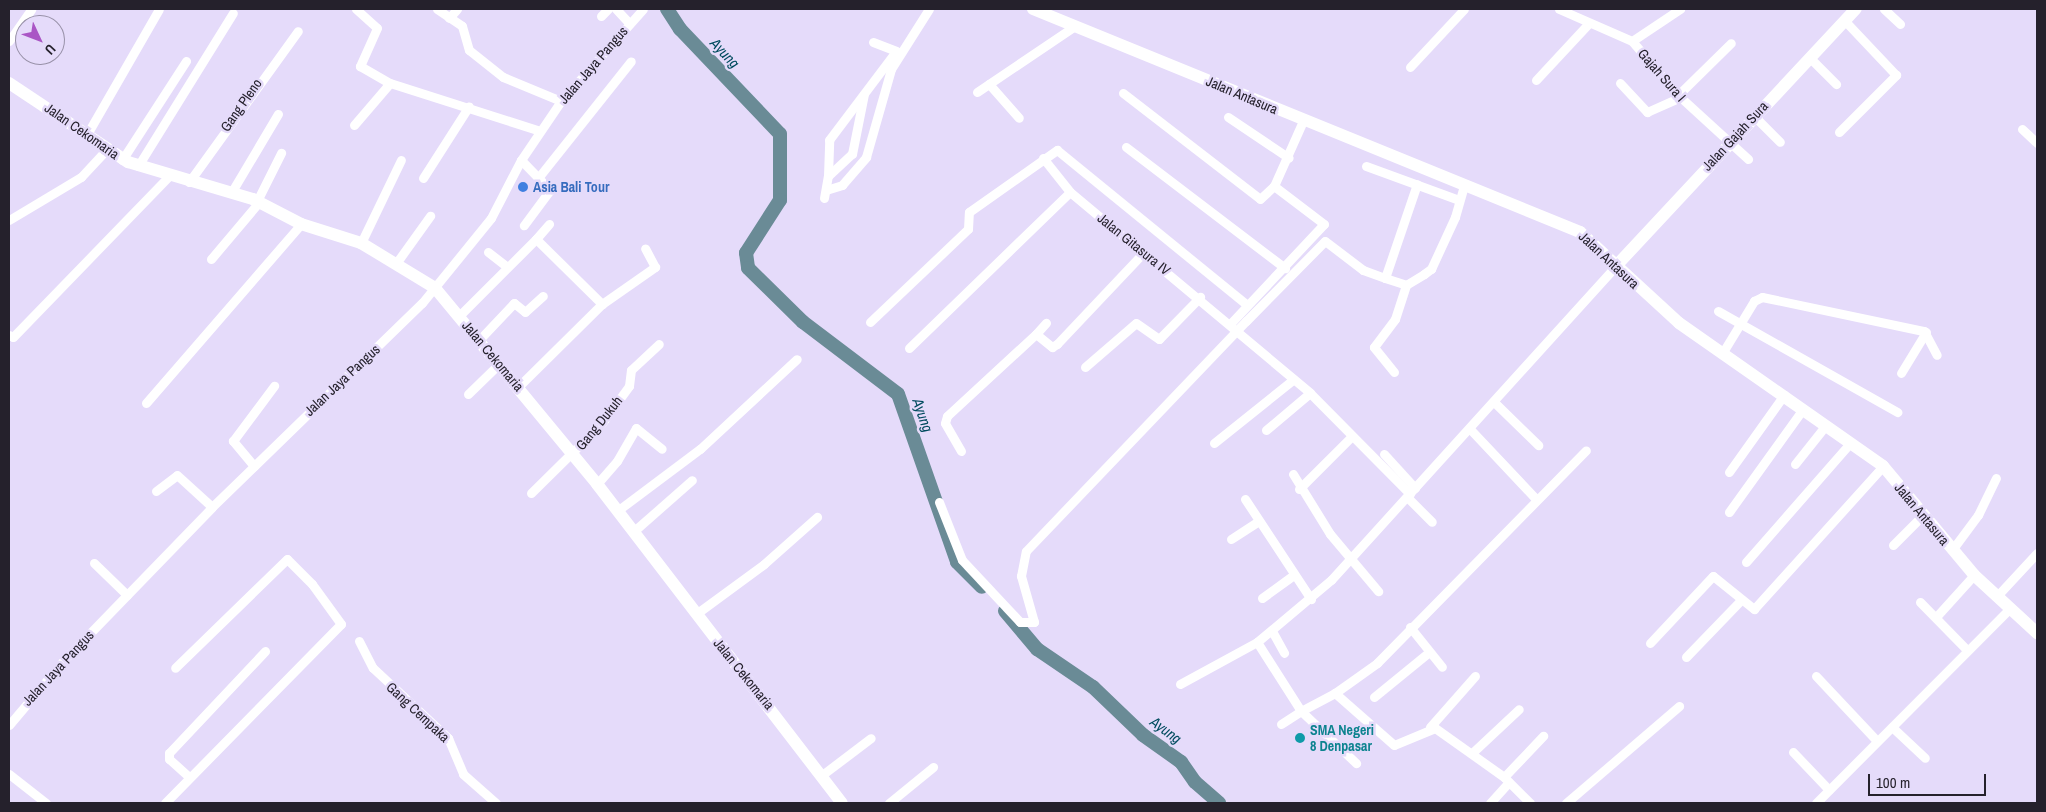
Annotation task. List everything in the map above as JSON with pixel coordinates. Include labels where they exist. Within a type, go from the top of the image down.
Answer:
[{"type":"street","points":[[9,41],[31,9]]},
{"type":"street","points":[[86,136],[159,9]]},
{"type":"street","points":[[356,9],[377,25],[360,66],[390,84],[469,106],[540,131]]},
{"type":"street","points":[[437,9],[464,28],[470,50],[503,77],[561,101]]},
{"type":"street","points":[[449,18],[457,9]]},
{"type":"street","points":[[601,16],[608,9]]},
{"type":"street","points":[[616,9],[629,23]]},
{"type":"street","name":"Jalan Jaya Pangus","points":[[9,726],[127,595],[212,507],[435,288],[491,218],[521,160],[561,101],[643,9]]},
{"type":"street","points":[[903,44],[866,157],[842,184],[825,194],[828,176],[828,142],[929,9]]},
{"type":"street","name":"Jalan Antasura","points":[[1033,9],[1464,186],[1570,227],[1617,265],[1661,309],[1883,466],[1974,574],[2009,609],[2037,633]]},
{"type":"street","points":[[1410,67],[1464,9]]},
{"type":"street","points":[[1632,41],[1680,9]]},
{"type":"street","name":"Jalan Gajah Sura","points":[[1617,265],[1753,116],[1856,9]]},
{"type":"street","points":[[1884,9],[1900,24]]},
{"type":"street","name":"Gajah Sura I","points":[[1563,10],[1588,24],[1632,41],[1679,96],[1748,159]]},
{"type":"street","points":[[138,166],[233,13]]},
{"type":"street","points":[[1839,132],[1896,75],[1844,20]]},
{"type":"street","points":[[1536,80],[1588,24]]},
{"type":"street","points":[[977,92],[1075,26]]},
{"type":"street","name":"Gang Pleno","points":[[189,182],[298,31]]},
{"type":"street","points":[[874,42],[896,51]]},
{"type":"street","points":[[1620,82],[1647,112],[1679,96],[1731,43]]},
{"type":"street","points":[[1810,58],[1836,84]]},
{"type":"street","points":[[122,160],[186,61]]},
{"type":"street","points":[[538,178],[631,61]]},
{"type":"street","name":"Jalan Cekomaria","points":[[9,83],[122,160],[258,202],[301,224],[361,243],[398,262],[435,288],[519,386],[597,484],[842,803]]},
{"type":"street","points":[[354,126],[390,84]]},
{"type":"street","points":[[989,84],[1019,118]]},
{"type":"street","points":[[1123,93],[1260,199],[1274,186],[1289,158],[1304,121]]},
{"type":"street","points":[[828,176],[852,154],[864,94]]},
{"type":"street","points":[[423,178],[469,106]]},
{"type":"street","points":[[231,193],[278,114]]},
{"type":"street","points":[[1753,116],[1780,142]]},
{"type":"street","points":[[1228,117],[1289,158]]},
{"type":"street","points":[[2022,129],[2037,143]]},
{"type":"street","points":[[1126,147],[1284,268]]},
{"type":"street","points":[[9,220],[80,177],[106,150]]},
{"type":"street","points":[[870,322],[968,229],[968,212],[1057,150],[1067,154],[1247,305]]},
{"type":"street","points":[[210,258],[258,202],[281,154]]},
{"type":"street","name":"Jalan Gitasura IV","points":[[1043,158],[1070,192],[1143,253],[1200,296],[1233,328],[1310,393],[1350,438],[1411,493]]},
{"type":"street","points":[[361,243],[400,160]]},
{"type":"street","points":[[521,160],[549,191],[524,225]]},
{"type":"street","points":[[1366,166],[1458,200]]},
{"type":"street","points":[[9,335],[13,337],[170,176]]},
{"type":"street","points":[[1385,278],[1417,184]]},
{"type":"street","points":[[1233,328],[1247,305],[1284,268],[1323,221],[1274,186]]},
{"type":"street","points":[[1394,372],[1374,346],[1395,319],[1406,285],[1431,269],[1464,186]]},
{"type":"street","points":[[909,348],[1070,192]]},
{"type":"street","points":[[398,262],[430,216]]},
{"type":"street","points":[[146,403],[301,224]]},
{"type":"street","points":[[459,316],[549,224]]},
{"type":"street","points":[[536,239],[602,304]]},
{"type":"street","points":[[939,502],[962,560],[1020,622],[1034,622],[1021,576],[1026,551],[1233,328],[1325,241],[1363,270],[1406,285]]},
{"type":"street","points":[[519,386],[602,304],[655,267],[645,248]]},
{"type":"street","points":[[488,252],[507,267]]},
{"type":"street","points":[[1036,334],[1052,346],[1057,344],[1143,253]]},
{"type":"street","points":[[1180,684],[1257,642],[1311,599],[1470,429],[1617,265]]},
{"type":"street","points":[[479,340],[514,303],[525,312],[543,296]]},
{"type":"street","points":[[1085,368],[1136,323],[1159,340],[1200,296]]},
{"type":"street","points":[[1723,352],[1754,301],[1762,298],[1926,332]]},
{"type":"street","points":[[1718,311],[1739,326],[1897,412]]},
{"type":"street","points":[[962,451],[945,423],[947,416],[1046,323]]},
{"type":"street","points":[[1926,332],[1937,355]]},
{"type":"street","points":[[1901,373],[1926,332]]},
{"type":"street","name":"Gang Dukuh","points":[[531,493],[573,456],[629,386],[632,368],[660,344]]},
{"type":"street","points":[[617,511],[684,457],[700,449],[797,359]]},
{"type":"street","points":[[468,394],[499,364]]},
{"type":"street","points":[[1214,443],[1294,379]]},
{"type":"street","points":[[254,466],[232,443],[274,386]]},
{"type":"street","points":[[1266,430],[1310,393]]},
{"type":"street","points":[[1729,472],[1784,395]]},
{"type":"street","points":[[1494,402],[1538,444]]},
{"type":"street","points":[[1729,512],[1803,409]]},
{"type":"street","points":[[1795,464],[1826,425]]},
{"type":"street","points":[[597,484],[617,461],[636,428],[662,449]]},
{"type":"street","points":[[1470,429],[1536,499]]},
{"type":"street","points":[[1299,489],[1350,438]]},
{"type":"street","points":[[1746,562],[1850,443]]},
{"type":"street","points":[[1281,724],[1335,693],[1377,663],[1410,627],[1586,450]]},
{"type":"street","points":[[1384,454],[1432,522]]},
{"type":"street","points":[[1650,643],[1713,576],[1750,609],[1757,606],[1883,466]]},
{"type":"street","points":[[1293,474],[1299,489],[1350,559],[1378,591]]},
{"type":"street","points":[[156,491],[177,475],[212,507]]},
{"type":"street","points":[[1952,550],[1978,515],[1996,478]]},
{"type":"street","points":[[634,531],[692,480]]},
{"type":"street","points":[[1244,498],[1257,522],[1292,576],[1311,599]]},
{"type":"street","points":[[1893,545],[1923,515]]},
{"type":"street","points":[[696,614],[764,564],[817,517]]},
{"type":"street","points":[[1230,539],[1257,522]]},
{"type":"street","points":[[1997,596],[2037,553]]},
{"type":"street","points":[[166,803],[188,776],[341,624],[312,584],[287,559],[175,668]]},
{"type":"street","points":[[94,563],[127,595]]},
{"type":"street","points":[[1936,617],[1974,574]]},
{"type":"street","points":[[1262,598],[1292,576]]},
{"type":"street","points":[[1686,656],[1741,600]]},
{"type":"street","points":[[1920,602],[1967,650]]},
{"type":"street","points":[[1816,803],[2009,609]]},
{"type":"street","points":[[1410,627],[1428,653],[1442,667]]},
{"type":"street","points":[[1272,631],[1284,653]]},
{"type":"street","name":"Gang Cempaka","points":[[358,641],[373,668],[448,738],[463,774],[496,803]]},
{"type":"street","points":[[1257,642],[1302,711],[1356,763]]},
{"type":"street","points":[[188,776],[168,755],[265,651]]},
{"type":"street","points":[[1374,697],[1428,653]]},
{"type":"street","points":[[1335,693],[1394,745],[1402,745],[1430,727],[1475,676]]},
{"type":"street","points":[[1816,676],[1877,742]]},
{"type":"street","points":[[1566,803],[1679,706]]},
{"type":"street","points":[[1472,753],[1519,708]]},
{"type":"street","points":[[1430,727],[1472,753],[1507,779],[1530,803]]},
{"type":"street","points":[[1892,727],[1925,758]]},
{"type":"street","points":[[1490,803],[1507,779],[1543,736]]},
{"type":"street","points":[[822,776],[871,738]]},
{"type":"street","points":[[1793,752],[1828,790]]},
{"type":"street","points":[[889,803],[933,767]]},
{"type":"street","points":[[9,774],[46,803]]},
{"type":"waterway","name":"Ayung","points":[[667,9],[680,29],[780,134],[780,200],[746,253],[748,268],[803,322],[898,394],[957,562],[982,587]]},
{"type":"waterway","name":"Ayung","points":[[1005,611],[1037,649],[1093,687],[1143,735],[1181,762],[1195,782],[1219,803]]},
{"type":"place","name":"Asia Bali Tour","points":[[523,187]]},
{"type":"place","name":"SMA Negeri 8 Denpasar","points":[[1300,738]]}]
